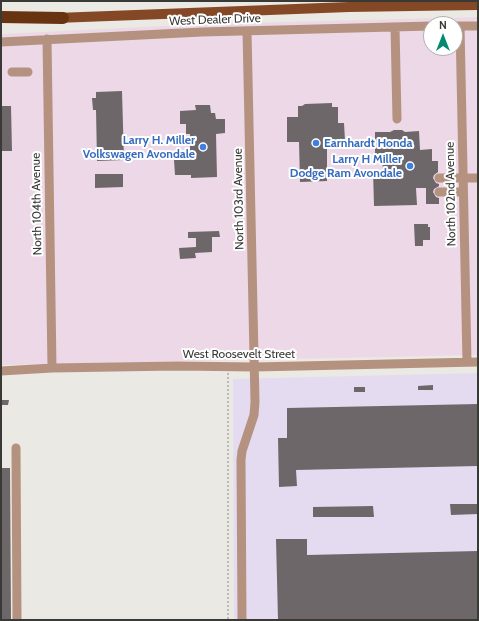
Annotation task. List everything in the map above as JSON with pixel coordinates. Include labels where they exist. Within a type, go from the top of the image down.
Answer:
[{"type":"highway","points":[[1,17],[63,18]]},
{"type":"main road","points":[[1,21],[349,7],[478,5]]},
{"type":"street","name":"West Dealer Drive","points":[[1,42],[247,31],[423,26]]},
{"type":"street","points":[[463,26],[478,26]]},
{"type":"street","points":[[395,27],[397,119]]},
{"type":"street","name":"North 103rd Avenue","points":[[242,620],[241,460],[242,451],[254,415],[255,367],[247,31]]},
{"type":"street","name":"North 104th Avenue","points":[[47,39],[52,368]]},
{"type":"street","name":"North 102nd Avenue","points":[[458,56],[463,179],[467,362]]},
{"type":"street","points":[[12,72],[28,72]]},
{"type":"street","points":[[438,178],[478,178]]},
{"type":"street","points":[[439,192],[463,192]]},
{"type":"street","name":"West Roosevelt Street","points":[[1,371],[52,368],[255,367],[478,362]]},
{"type":"street","points":[[16,448],[17,620]]},
{"type":"path","points":[[228,367],[228,620]]},
{"type":"shaded area","points":[[463,17],[478,17],[478,355],[1,365],[1,34],[205,24],[423,18],[423,56],[463,56]]},
{"type":"shaded area","points":[[478,373],[478,620],[234,620],[233,379]]},
{"type":"building","points":[[122,91],[124,160],[97,161],[96,110],[93,110],[92,98],[96,98],[96,92]]},
{"type":"building","name":"Earnhardt Honda","points":[[332,103],[332,107],[338,107],[338,123],[344,123],[345,141],[333,141],[333,143],[327,143],[327,181],[300,182],[299,142],[287,142],[287,117],[298,117],[298,106],[305,104]]},
{"type":"building","name":"Larry H. Miller Volkswagen Avondale","points":[[195,105],[210,105],[211,113],[215,113],[216,119],[225,119],[225,133],[216,134],[217,177],[191,178],[191,175],[175,175],[174,160],[190,160],[190,134],[186,134],[186,124],[180,124],[180,111],[196,110]]},
{"type":"building","points":[[1,106],[11,106],[12,151],[1,151]]},
{"type":"building","name":"Larry H Miller Dodge Ram Avondale","points":[[394,130],[402,130],[405,132],[419,131],[420,150],[432,149],[432,161],[438,161],[438,172],[433,178],[436,183],[439,184],[433,192],[436,197],[439,198],[439,204],[426,204],[426,188],[416,188],[417,205],[374,206],[373,170],[383,170],[382,155],[375,155],[375,132],[390,132]]},
{"type":"building","points":[[95,174],[123,174],[123,187],[95,188]]},
{"type":"building","points":[[414,224],[428,224],[428,227],[430,227],[430,240],[423,240],[423,246],[415,246]]},
{"type":"building","points":[[219,231],[220,237],[212,237],[212,252],[195,253],[196,258],[180,259],[179,248],[196,247],[196,238],[188,238],[188,232]]},
{"type":"building","points":[[433,385],[433,390],[418,390],[418,386]]},
{"type":"building","points":[[354,387],[365,387],[365,392],[354,392]]},
{"type":"building","points":[[1,400],[9,400],[8,405],[1,405]]},
{"type":"building","points":[[478,404],[478,466],[296,470],[297,486],[279,487],[278,438],[287,438],[287,408]]},
{"type":"building","points":[[1,468],[10,468],[11,620],[1,620]]},
{"type":"building","points":[[450,504],[478,504],[478,514],[451,515]]},
{"type":"building","points":[[373,506],[374,517],[313,517],[313,507]]},
{"type":"building","points":[[276,539],[307,539],[307,555],[478,551],[478,620],[278,620]]},
{"type":"place","name":"Earnhardt Honda","points":[[316,143]]},
{"type":"place","name":"Larry H. Miller Volkswagen Avondale","points":[[203,147]]},
{"type":"place","name":"Larry H Miller Dodge Ram Avondale","points":[[410,166]]}]
